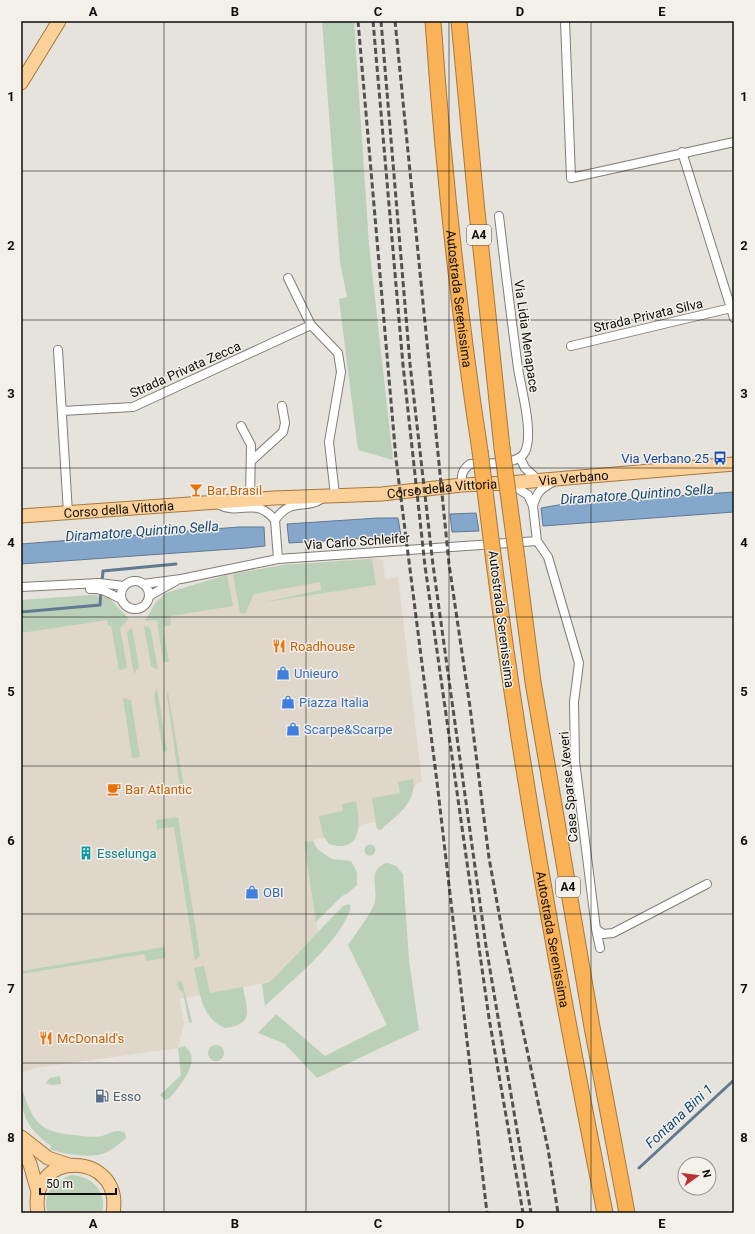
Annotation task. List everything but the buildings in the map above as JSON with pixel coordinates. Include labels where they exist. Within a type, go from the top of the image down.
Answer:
[{"type":"highway","name":"Autostrada Serenissima","points":[[433,21],[438,90],[463,345],[480,451],[510,686],[569,1030],[605,1213]]},
{"type":"highway","name":"Autostrada Serenissima","points":[[459,21],[476,202],[502,448],[518,559],[533,682],[592,1027],[628,1213]]},
{"type":"highway","points":[[476,202],[478,127]]},
{"type":"main road","points":[[21,83],[60,21]]},
{"type":"main road","name":"Via Verbano","points":[[508,483],[537,479],[734,464]]},
{"type":"main road","name":"Corso della Vittoria","points":[[21,516],[216,502],[331,495],[382,494],[462,485],[508,483]]},
{"type":"main road","points":[[21,1137],[48,1158],[69,1165]]},
{"type":"main road","points":[[21,1145],[30,1164],[38,1192]]},
{"type":"main road","points":[[38,1213],[36,1204],[38,1192],[42,1182],[59,1168],[69,1165],[81,1165],[92,1168],[102,1175],[109,1185],[114,1196],[113,1213]]},
{"type":"street","points":[[565,21],[571,178],[682,152],[734,142]]},
{"type":"street","points":[[682,152],[734,318]]},
{"type":"street","name":"Via Lidia Menapace","points":[[499,216],[518,368],[527,426],[528,442],[524,453],[520,458]]},
{"type":"street","points":[[288,278],[311,325],[338,353],[341,372],[329,442],[331,495]]},
{"type":"street","name":"Strada Privata Silva","points":[[571,346],[731,308]]},
{"type":"street","name":"Strada Privata Zecca","points":[[62,411],[133,407],[311,325]]},
{"type":"street","points":[[58,350],[68,513]]},
{"type":"street","points":[[251,462],[283,432],[285,423],[282,406]]},
{"type":"street","points":[[241,426],[251,445],[250,500]]},
{"type":"street","points":[[462,485],[461,476],[464,468],[470,464],[514,461],[520,458],[524,468],[537,479]]},
{"type":"street","name":"Case Sparse Veveri","points":[[558,478],[541,488],[537,493],[533,506],[535,529],[538,541],[548,557],[579,663],[574,702],[575,761],[596,929],[600,948]]},
{"type":"street","points":[[508,483],[528,495],[533,506]]},
{"type":"street","name":"Corso della Vittoria","points":[[216,502],[232,509],[254,507],[264,509],[275,520],[281,512],[289,506],[313,503],[331,495]]},
{"type":"street","points":[[275,520],[278,559]]},
{"type":"street","name":"Via Carlo Schleifer","points":[[143,584],[278,559],[538,541]]},
{"type":"street","points":[[21,587],[102,587],[121,599],[129,608],[138,609],[145,604],[149,596],[181,578]]},
{"type":"street","points":[[21,592],[124,586],[135,580],[147,587],[149,596]]},
{"type":"street","points":[[121,599],[121,592],[124,586]]},
{"type":"street","points":[[596,929],[603,934],[613,933],[708,884]]},
{"type":"shaded area","points":[[371,558],[383,560],[385,579],[398,577],[422,782],[416,784],[405,808],[381,830],[377,829],[375,822],[360,825],[354,840],[344,846],[329,844],[325,838],[304,842],[318,932],[270,982],[180,999],[184,1024],[178,1048],[41,1067],[21,1072],[21,600],[93,595],[109,598],[129,619],[147,617],[156,602],[166,593],[227,575],[283,565]]},
{"type":"green space","points":[[322,21],[354,21],[369,244],[393,460],[358,450],[339,299],[347,297],[340,262]]},
{"type":"green space","points":[[372,559],[376,585],[260,603],[321,590],[320,582],[254,594],[245,614],[240,613],[233,574],[283,565]]},
{"type":"green space","points":[[227,575],[233,606],[170,616],[171,625],[163,627],[169,662],[163,662],[157,620],[145,621],[156,602],[166,593]]},
{"type":"green space","points":[[93,595],[109,598],[129,619],[120,628],[127,666],[125,669],[119,670],[111,625],[108,626],[107,620],[21,633],[21,600]]},
{"type":"green space","points":[[148,626],[151,631],[158,670],[151,666],[144,627]]},
{"type":"green space","points":[[132,628],[139,667],[134,674],[127,634],[129,629]]},
{"type":"green space","points":[[157,688],[167,751],[163,752],[154,695]]},
{"type":"green space","points":[[168,692],[185,793],[181,794],[167,696]]},
{"type":"green space","points":[[123,698],[131,700],[140,757],[132,758]]},
{"type":"green space","points":[[413,779],[412,795],[409,802],[399,814],[381,830],[377,829],[372,798],[400,793],[398,782]]},
{"type":"green space","points":[[356,801],[358,827],[354,841],[348,845],[340,846],[329,844],[323,835],[319,816],[343,811],[342,804]]},
{"type":"green space","points":[[178,817],[200,956],[195,960],[174,827],[157,829],[156,820]]},
{"type":"green space","points":[[313,841],[317,849],[332,859],[351,861],[357,872],[357,885],[342,896],[316,922],[304,842]]},
{"type":"green space","points":[[368,845],[372,845],[374,846],[374,854],[368,855],[365,852],[365,848]]},
{"type":"green space","points":[[387,863],[396,866],[403,874],[409,960],[419,1030],[317,1078],[285,1044],[258,1033],[276,1014],[325,1056],[387,1025],[348,945],[374,906],[376,896],[375,874],[381,866]]},
{"type":"green space","points":[[349,904],[351,906],[346,919],[327,946],[302,972],[265,1006],[262,984],[270,982],[343,906]]},
{"type":"green space","points":[[164,947],[166,958],[146,961],[145,954],[21,974],[21,967],[22,971]]},
{"type":"green space","points":[[204,966],[210,993],[243,987],[247,1015],[241,1023],[225,1028],[210,1017],[206,1011],[202,1003],[194,968]]},
{"type":"green space","points":[[177,981],[182,982],[192,1022],[189,1023],[183,992],[179,989]]},
{"type":"green space","points":[[216,1045],[223,1050],[224,1053],[219,1060],[216,1061],[209,1056],[208,1053],[213,1046]]},
{"type":"green space","points":[[184,1046],[190,1051],[192,1058],[191,1065],[179,1087],[170,1098],[165,1100],[160,1095],[181,1075],[178,1048]]},
{"type":"green space","points":[[60,1076],[61,1084],[51,1085],[46,1083],[50,1078]]},
{"type":"green space","points":[[21,1086],[33,1115],[38,1122],[52,1131],[91,1137],[102,1136],[119,1131],[125,1133],[126,1138],[109,1151],[91,1156],[76,1155],[50,1149],[51,1146],[36,1133],[27,1120],[22,1106]]},
{"type":"green space","points":[[72,1175],[80,1176],[97,1186],[102,1198],[102,1213],[48,1213],[46,1200],[51,1189],[60,1180]]},
{"type":"water","points":[[734,492],[734,512],[543,526],[541,508],[564,504]]},
{"type":"water","points":[[476,513],[479,531],[452,532],[450,514]]},
{"type":"water","points":[[398,518],[401,536],[289,543],[287,524]]},
{"type":"water","points":[[239,527],[264,527],[265,546],[21,564],[21,544]]},
{"type":"waterway","points":[[102,582],[103,571],[176,564]]},
{"type":"waterway","points":[[21,612],[100,605],[101,590]]},
{"type":"waterway","name":"Fontana Bini 1","points":[[639,1168],[734,1080]]},
{"type":"railway","points":[[358,21],[396,459],[437,782],[487,1213]]},
{"type":"railway","points":[[373,21],[403,365],[425,566],[489,1018],[523,1213]]},
{"type":"railway","points":[[381,21],[410,364],[433,565],[486,946],[531,1213]]},
{"type":"railway","points":[[395,21],[449,564],[470,707],[489,858],[504,941],[548,1149],[558,1213]]},
{"type":"place","name":"Via Verbano 25","points":[[720,458]]},
{"type":"place","name":"Bar Brasil","points":[[196,490]]},
{"type":"place","name":"Roadhouse","points":[[279,646]]},
{"type":"place","name":"Unieuro","points":[[283,673]]},
{"type":"place","name":"Piazza Italia","points":[[288,702]]},
{"type":"place","name":"Scarpe&Scarpe","points":[[293,729]]},
{"type":"place","name":"Bar Atlantic","points":[[114,789]]},
{"type":"place","name":"Esselunga","points":[[86,853]]},
{"type":"place","name":"OBI","points":[[252,892]]},
{"type":"place","name":"McDonald's","points":[[46,1038]]},
{"type":"place","name":"Esso","points":[[102,1096]]},
{"type":"water label","name":"Diramatore Quintino Sella","points":[[637,494]]},
{"type":"water label","name":"Diramatore Quintino Sella","points":[[142,531]]}]
